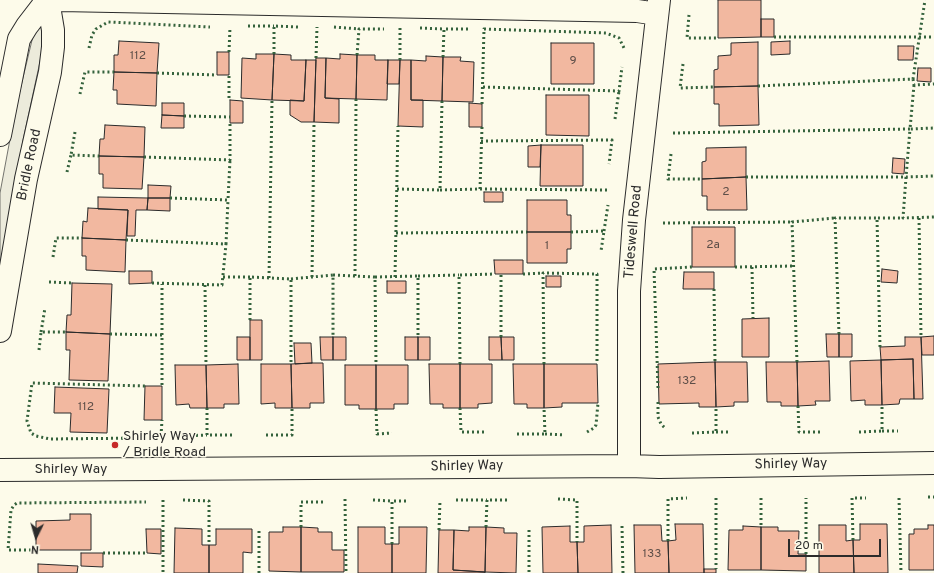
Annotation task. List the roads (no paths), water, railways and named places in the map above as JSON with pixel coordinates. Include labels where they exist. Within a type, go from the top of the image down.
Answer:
[{"type":"street","name":"Bridle Road","points":[[0,135],[20,40],[27,26],[48,0]]},
{"type":"street","name":"Bridle Road","points":[[0,331],[26,179],[52,59],[54,30],[48,0]]},
{"type":"street","points":[[60,0],[630,11],[658,7]]},
{"type":"street","name":"Tideswell Road","points":[[629,466],[629,291],[634,220],[658,7]]},
{"type":"street","name":"Shirley Way","points":[[0,470],[659,467],[934,463]]},
{"type":"place","name":"Shirley Way / Bridle Road","points":[[115,445]]}]
